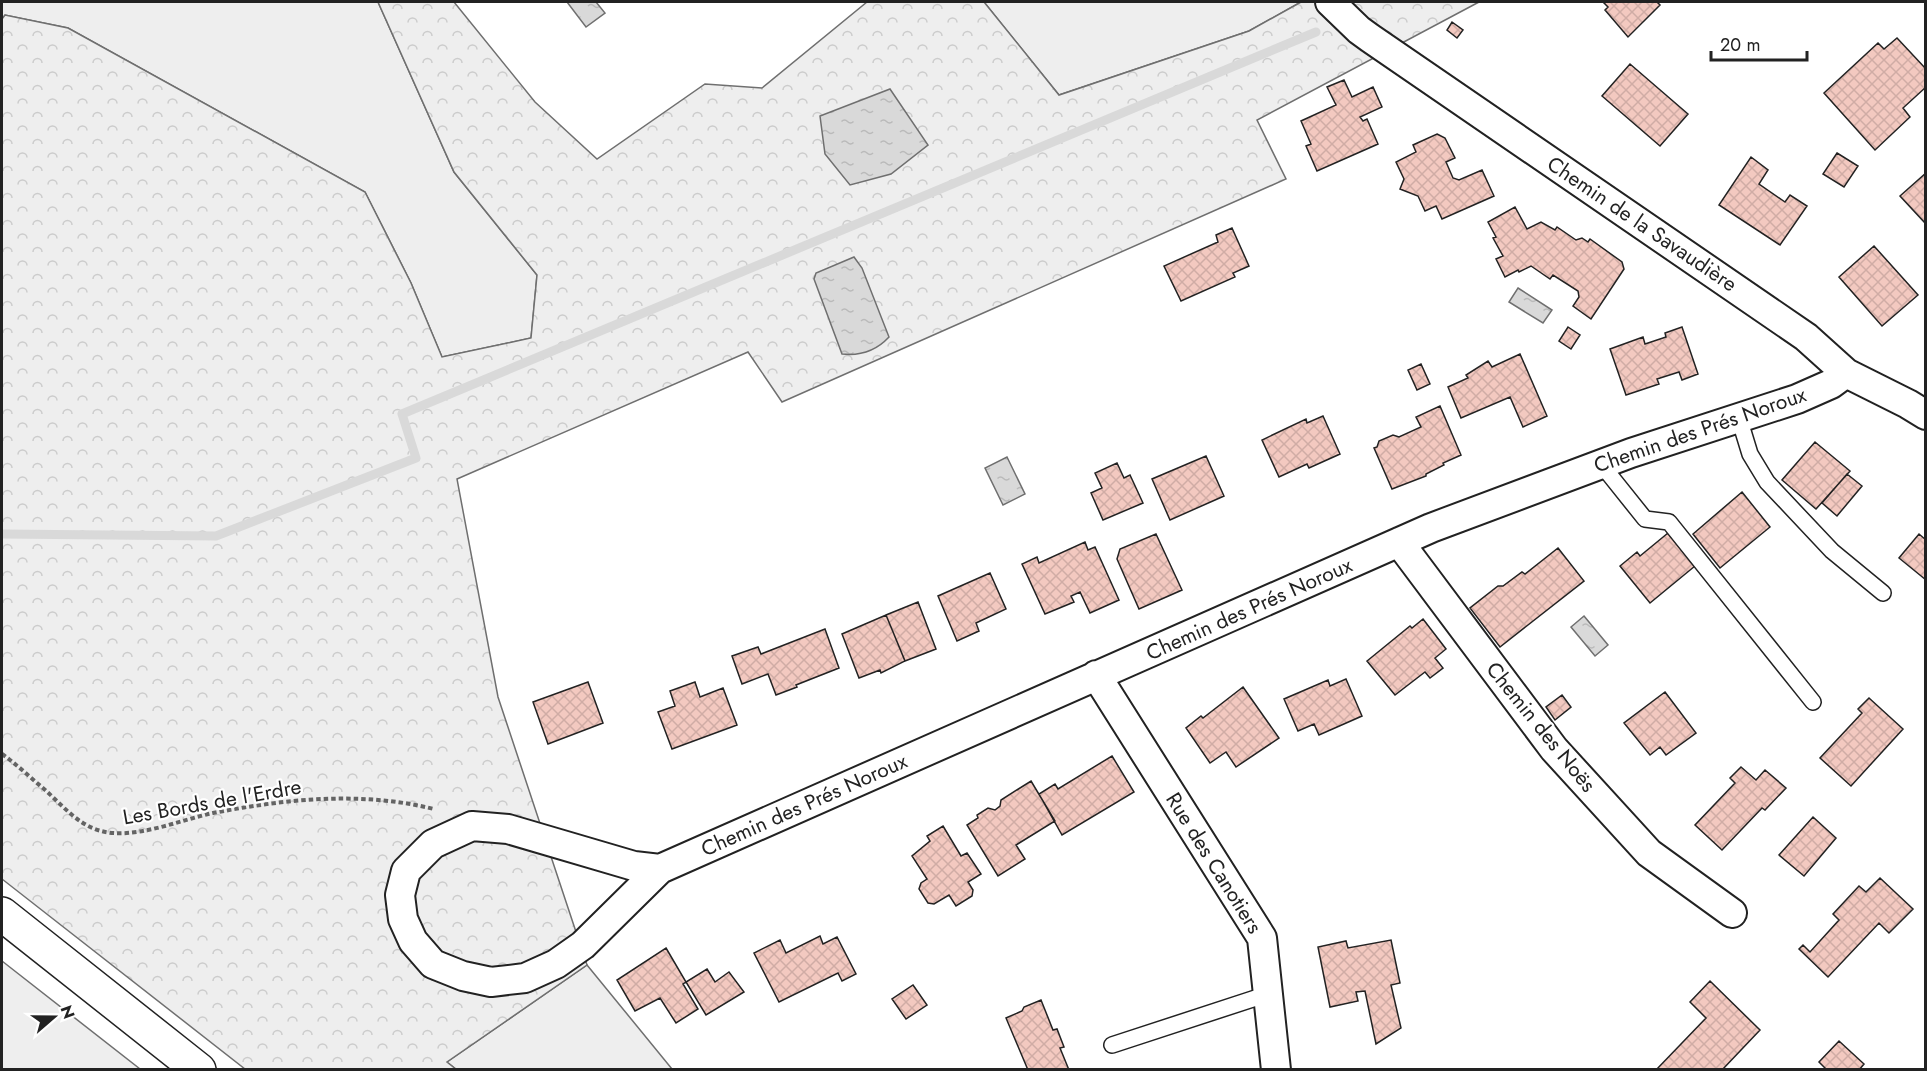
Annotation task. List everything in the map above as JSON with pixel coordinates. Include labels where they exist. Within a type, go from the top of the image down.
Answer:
[{"type":"main road","points":[[2,914],[199,1070]]},
{"type":"main road","points":[[2,938],[93,1006],[169,1070]]},
{"type":"street","name":"Chemin de la Savaudière","points":[[1330,2],[1359,30],[1806,336],[1846,373],[1920,403]]},
{"type":"street","name":"Chemin des Prés Noroux","points":[[660,869],[634,866],[508,829],[472,826],[433,844],[406,871],[400,895],[403,919],[413,941],[433,964],[463,976],[490,982],[525,978],[556,964],[583,945],[660,869],[1399,542],[1601,464],[1797,399],[1832,384],[1846,373]]},
{"type":"street","name":"Chemin des Noës","points":[[1399,542],[1554,749],[1649,853],[1732,914]]},
{"type":"street","name":"Rue des Canotiers","points":[[1096,675],[1262,938],[1276,1070]]},
{"type":"lane","points":[[1739,418],[1750,454],[1767,482],[1832,551],[1883,593]]},
{"type":"lane","points":[[1601,464],[1645,519],[1669,522],[1813,702]]},
{"type":"lane","points":[[2,928],[182,1070]]},
{"type":"lane","points":[[1112,1045],[1268,994]]},
{"type":"path","name":"Les Bords de l'Erdre","points":[[2,754],[84,825],[117,834],[212,813],[281,802],[380,799],[436,809]]},
{"type":"green space","points":[[2,2],[378,2],[454,172],[537,275],[531,338],[442,357],[411,283],[365,192],[68,28],[5,15],[2,19]]},
{"type":"green space","points":[[378,2],[454,2],[535,102],[597,159],[705,84],[762,88],[867,2],[984,2],[1059,95],[1249,31],[1301,2],[1479,2],[1257,120],[1286,179],[782,402],[748,352],[457,479],[498,697],[587,965],[447,1062],[457,1070],[245,1069],[2,879],[2,19],[5,15],[68,28],[365,192],[411,283],[442,357],[531,338],[537,275],[454,172]]},
{"type":"green space","points":[[984,2],[1301,2],[1249,31],[1059,95]]},
{"type":"green space","points":[[2,961],[140,1069],[2,1069]]},
{"type":"green space","points":[[587,965],[672,1069],[457,1070],[447,1062]]},
{"type":"water","points":[[567,2],[596,2],[605,13],[586,27]]},
{"type":"water","points":[[890,89],[928,145],[891,174],[850,185],[825,154],[820,116]]},
{"type":"water","points":[[854,257],[862,268],[889,337],[879,346],[867,352],[842,354],[814,279],[816,273]]},
{"type":"water","points":[[1518,288],[1552,310],[1543,323],[1509,302]]},
{"type":"water","points":[[1007,457],[1025,494],[1003,505],[985,468]]},
{"type":"water","points":[[1584,616],[1608,645],[1595,656],[1571,627]]},
{"type":"building","points":[[1603,2],[1657,2],[1660,5],[1628,37],[1605,10],[1608,7]]},
{"type":"building","points":[[1452,22],[1463,30],[1457,38],[1447,30]]},
{"type":"building","points":[[1897,38],[1926,69],[1926,87],[1903,108],[1910,117],[1875,150],[1824,93],[1878,43],[1884,49]]},
{"type":"building","points":[[1630,64],[1688,114],[1660,146],[1602,96]]},
{"type":"building","points":[[1344,80],[1352,97],[1373,87],[1382,107],[1360,117],[1363,121],[1367,119],[1378,144],[1317,171],[1306,146],[1311,144],[1301,121],[1336,105],[1327,87]]},
{"type":"building","points":[[1437,134],[1445,138],[1455,158],[1446,162],[1453,178],[1459,180],[1482,170],[1494,196],[1442,219],[1436,206],[1425,211],[1418,196],[1400,189],[1404,179],[1396,162],[1416,152],[1413,145]]},
{"type":"building","points":[[1837,153],[1858,166],[1844,187],[1823,174]]},
{"type":"building","points":[[1751,157],[1768,170],[1759,184],[1785,202],[1790,195],[1807,206],[1780,245],[1719,205]]},
{"type":"building","points":[[1926,173],[1926,224],[1900,196]]},
{"type":"building","points":[[1515,207],[1527,229],[1541,222],[1555,230],[1557,227],[1576,240],[1582,238],[1588,242],[1590,239],[1622,262],[1624,269],[1591,319],[1573,306],[1579,297],[1578,291],[1553,275],[1550,279],[1531,266],[1505,277],[1496,259],[1503,256],[1493,238],[1496,237],[1488,222]]},
{"type":"building","points":[[1232,228],[1249,266],[1233,273],[1235,277],[1181,301],[1164,266],[1218,242],[1216,235]]},
{"type":"building","points":[[1874,246],[1918,295],[1882,326],[1839,277]]},
{"type":"building","points":[[1568,327],[1580,335],[1571,349],[1559,341]]},
{"type":"building","points":[[1682,327],[1698,374],[1682,380],[1679,372],[1657,379],[1659,384],[1626,395],[1610,349],[1643,337],[1645,344],[1666,337],[1665,333]]},
{"type":"building","points":[[1520,354],[1547,416],[1523,427],[1510,397],[1461,418],[1448,387],[1468,378],[1466,375],[1488,361],[1492,367]]},
{"type":"building","points":[[1421,364],[1430,384],[1417,390],[1408,370]]},
{"type":"building","points":[[1440,406],[1461,455],[1443,463],[1444,465],[1426,476],[1392,489],[1374,448],[1377,447],[1379,441],[1393,435],[1399,437],[1421,427],[1416,417]]},
{"type":"building","points":[[1323,416],[1340,454],[1309,468],[1307,464],[1279,477],[1262,440],[1306,419],[1307,423]]},
{"type":"building","points":[[1815,442],[1850,471],[1816,509],[1782,480]]},
{"type":"building","points":[[1206,456],[1224,496],[1170,520],[1152,479]]},
{"type":"building","points":[[1117,463],[1124,478],[1130,475],[1143,503],[1103,520],[1091,493],[1102,488],[1095,473]]},
{"type":"building","points":[[1847,474],[1862,486],[1837,516],[1822,503]]},
{"type":"building","points":[[1742,492],[1770,527],[1720,568],[1693,534]]},
{"type":"building","points":[[1668,533],[1695,566],[1650,603],[1620,566],[1637,552],[1640,556]]},
{"type":"building","points":[[1156,534],[1182,590],[1139,609],[1117,559],[1120,549]]},
{"type":"building","points":[[1919,534],[1926,540],[1926,580],[1899,558]]},
{"type":"building","points":[[1085,542],[1088,550],[1095,547],[1119,600],[1090,613],[1080,592],[1071,596],[1074,602],[1045,614],[1022,564],[1037,557],[1039,563]]},
{"type":"building","points":[[1558,548],[1584,581],[1500,647],[1470,608],[1498,586],[1503,586],[1522,572],[1525,574]]},
{"type":"building","points":[[990,573],[1006,609],[976,623],[979,631],[957,641],[938,596]]},
{"type":"building","points":[[918,602],[936,649],[905,661],[886,615]]},
{"type":"building","points":[[886,615],[905,661],[881,673],[880,670],[859,678],[842,634]]},
{"type":"building","points":[[1423,619],[1446,649],[1435,658],[1443,668],[1430,678],[1425,672],[1395,695],[1367,661],[1410,626],[1412,628]]},
{"type":"building","points":[[825,629],[839,668],[776,695],[768,674],[742,684],[732,656],[758,647],[761,654]]},
{"type":"building","points":[[1346,679],[1362,716],[1319,735],[1314,724],[1298,731],[1284,699],[1328,680],[1330,686]]},
{"type":"building","points":[[588,682],[603,723],[548,744],[533,702]]},
{"type":"building","points":[[695,682],[700,697],[723,688],[737,725],[672,749],[658,712],[675,706],[670,691]]},
{"type":"building","points":[[1243,687],[1279,738],[1236,767],[1226,752],[1210,763],[1186,728],[1201,716],[1203,718]]},
{"type":"building","points":[[1665,692],[1696,733],[1666,755],[1660,747],[1650,755],[1624,723]]},
{"type":"building","points":[[1562,695],[1571,707],[1555,720],[1546,707]]},
{"type":"building","points":[[1869,698],[1903,729],[1851,786],[1820,758],[1862,713],[1858,709]]},
{"type":"building","points":[[1112,756],[1134,792],[1062,835],[1039,794],[1055,784],[1058,789]]},
{"type":"building","points":[[1741,767],[1756,780],[1765,770],[1786,788],[1765,810],[1762,808],[1722,850],[1695,825],[1735,783],[1730,778]]},
{"type":"building","points":[[1031,781],[1055,821],[1016,845],[1025,859],[998,876],[967,825],[988,808],[995,810],[1000,806],[1001,800]]},
{"type":"building","points":[[1813,817],[1836,838],[1804,876],[1779,855]]},
{"type":"building","points":[[943,826],[961,856],[967,853],[981,874],[968,882],[973,890],[972,896],[956,906],[949,895],[934,904],[928,903],[919,889],[921,883],[927,879],[912,856],[930,841],[927,836]]},
{"type":"building","points":[[1880,878],[1913,909],[1889,933],[1879,923],[1828,977],[1799,949],[1803,945],[1810,952],[1839,920],[1833,914],[1859,886],[1866,892]]},
{"type":"building","points":[[820,936],[823,944],[837,937],[856,974],[842,981],[838,973],[779,1002],[754,953],[780,940],[786,953]]},
{"type":"building","points":[[1391,940],[1400,983],[1391,985],[1401,1028],[1376,1044],[1365,991],[1356,992],[1358,1001],[1330,1007],[1318,947],[1346,941],[1348,948]]},
{"type":"building","points":[[666,948],[686,982],[683,984],[698,1009],[676,1023],[660,998],[635,1011],[617,980]]},
{"type":"building","points":[[707,969],[715,982],[729,972],[744,992],[706,1015],[686,982]]},
{"type":"building","points":[[1710,981],[1760,1030],[1722,1070],[1656,1070],[1706,1018],[1690,1002]]},
{"type":"building","points":[[913,985],[927,1005],[906,1019],[892,999]]},
{"type":"building","points":[[1041,1000],[1053,1030],[1057,1029],[1064,1047],[1060,1048],[1069,1070],[1028,1070],[1006,1018]]},
{"type":"building","points":[[1839,1041],[1864,1064],[1859,1070],[1827,1070],[1819,1062]]},
{"type":"waterway","points":[[2,534],[216,536],[416,458],[402,414],[1316,32]]}]
